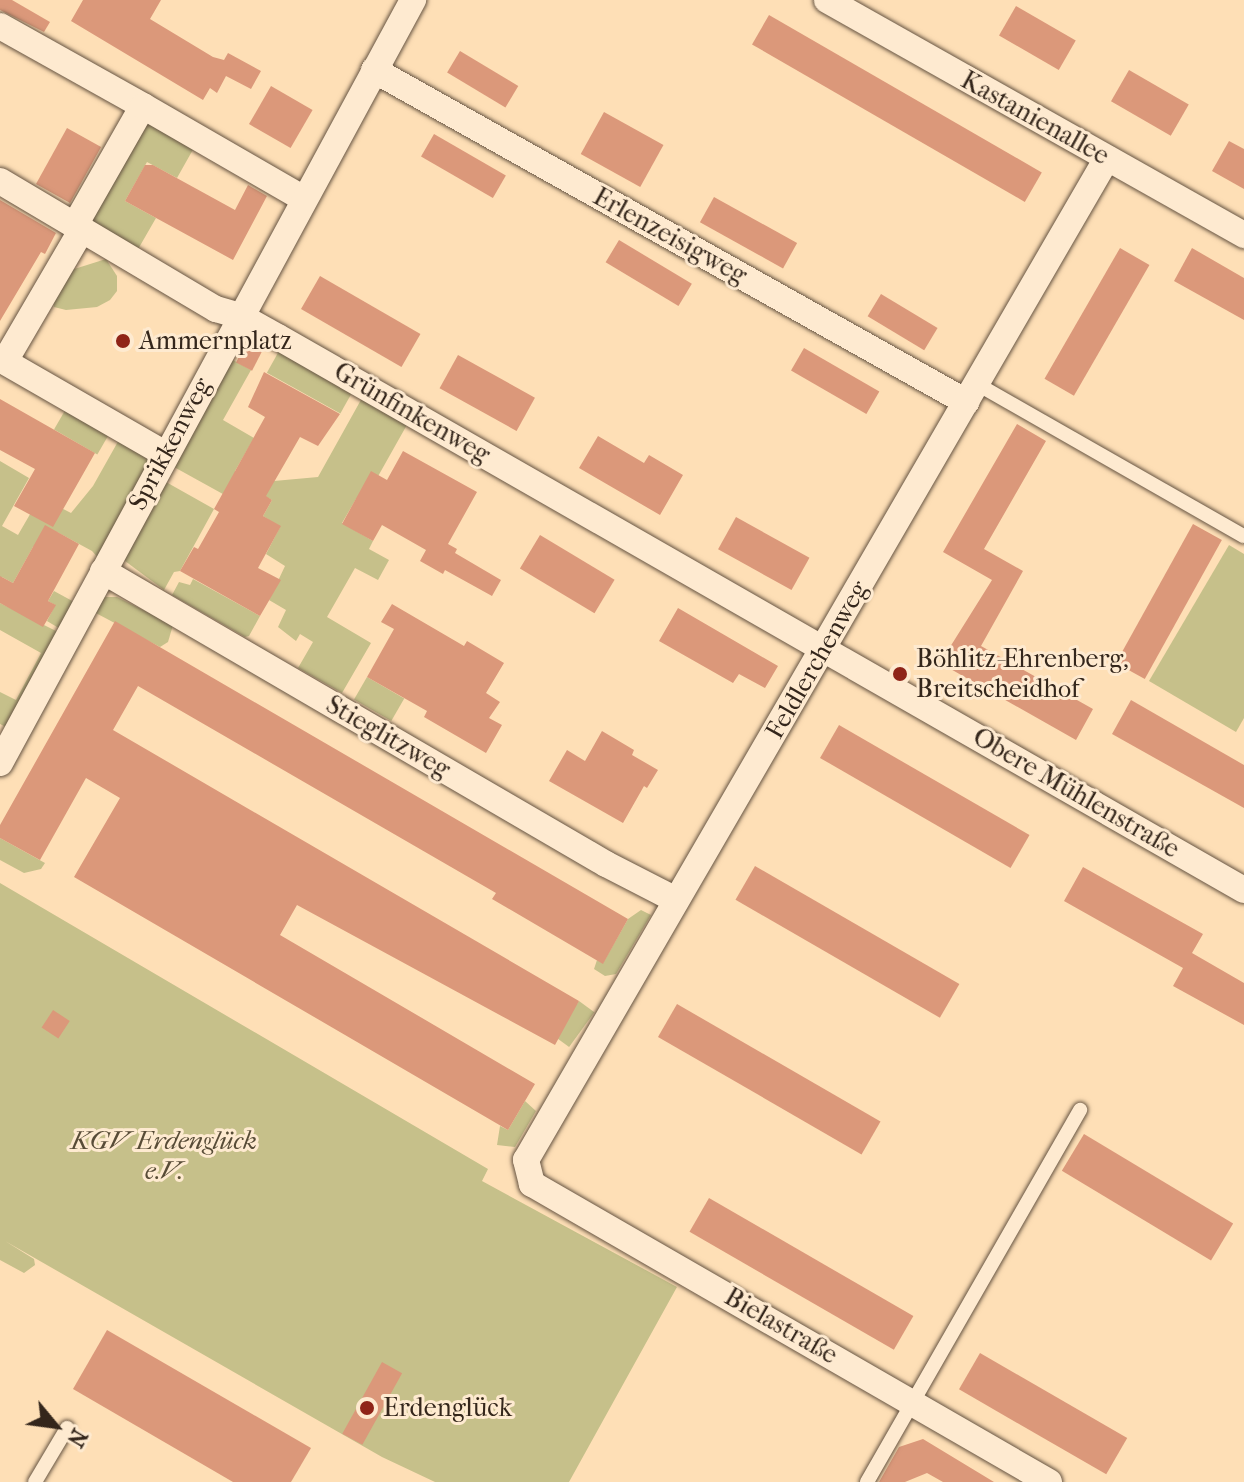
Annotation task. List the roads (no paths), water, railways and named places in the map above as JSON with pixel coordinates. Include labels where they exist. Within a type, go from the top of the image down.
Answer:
[{"type":"street","name":"Sprikkenweg","points":[[4,748],[413,0]]},
{"type":"street","name":"Kastanienallee","points":[[827,0],[1244,235]]},
{"type":"street","points":[[0,26],[304,199]]},
{"type":"street","name":"Erlenzeisigweg","points":[[374,70],[972,393]]},
{"type":"street","points":[[143,106],[2,360],[165,454]]},
{"type":"street","name":"Feldlerchenweg","points":[[526,1160],[1107,158]]},
{"type":"street","name":"Grünfinkenweg","points":[[0,181],[216,309],[240,316],[824,648]]},
{"type":"street","name":"Stieglitzweg","points":[[103,571],[606,864],[676,900]]},
{"type":"street","name":"Obere Mühlenstraße","points":[[824,648],[1244,890]]},
{"type":"street","name":"Bielastraße","points":[[526,1160],[532,1184],[1049,1482]]},
{"type":"lane","points":[[972,393],[1244,536]]},
{"type":"lane","points":[[867,1482],[1080,1110]]},
{"type":"lane","points":[[35,1482],[67,1428]]},
{"type":"place","name":"Ammernplatz","points":[[123,341]]},
{"type":"place","name":"Böhlitz-Ehrenberg, Breitscheidhof","points":[[900,674]]},
{"type":"place","name":"Erdenglück","points":[[367,1408]]},
{"type":"park label","name":"KGV Erdenglück e.V.","points":[[164,1156]]}]
